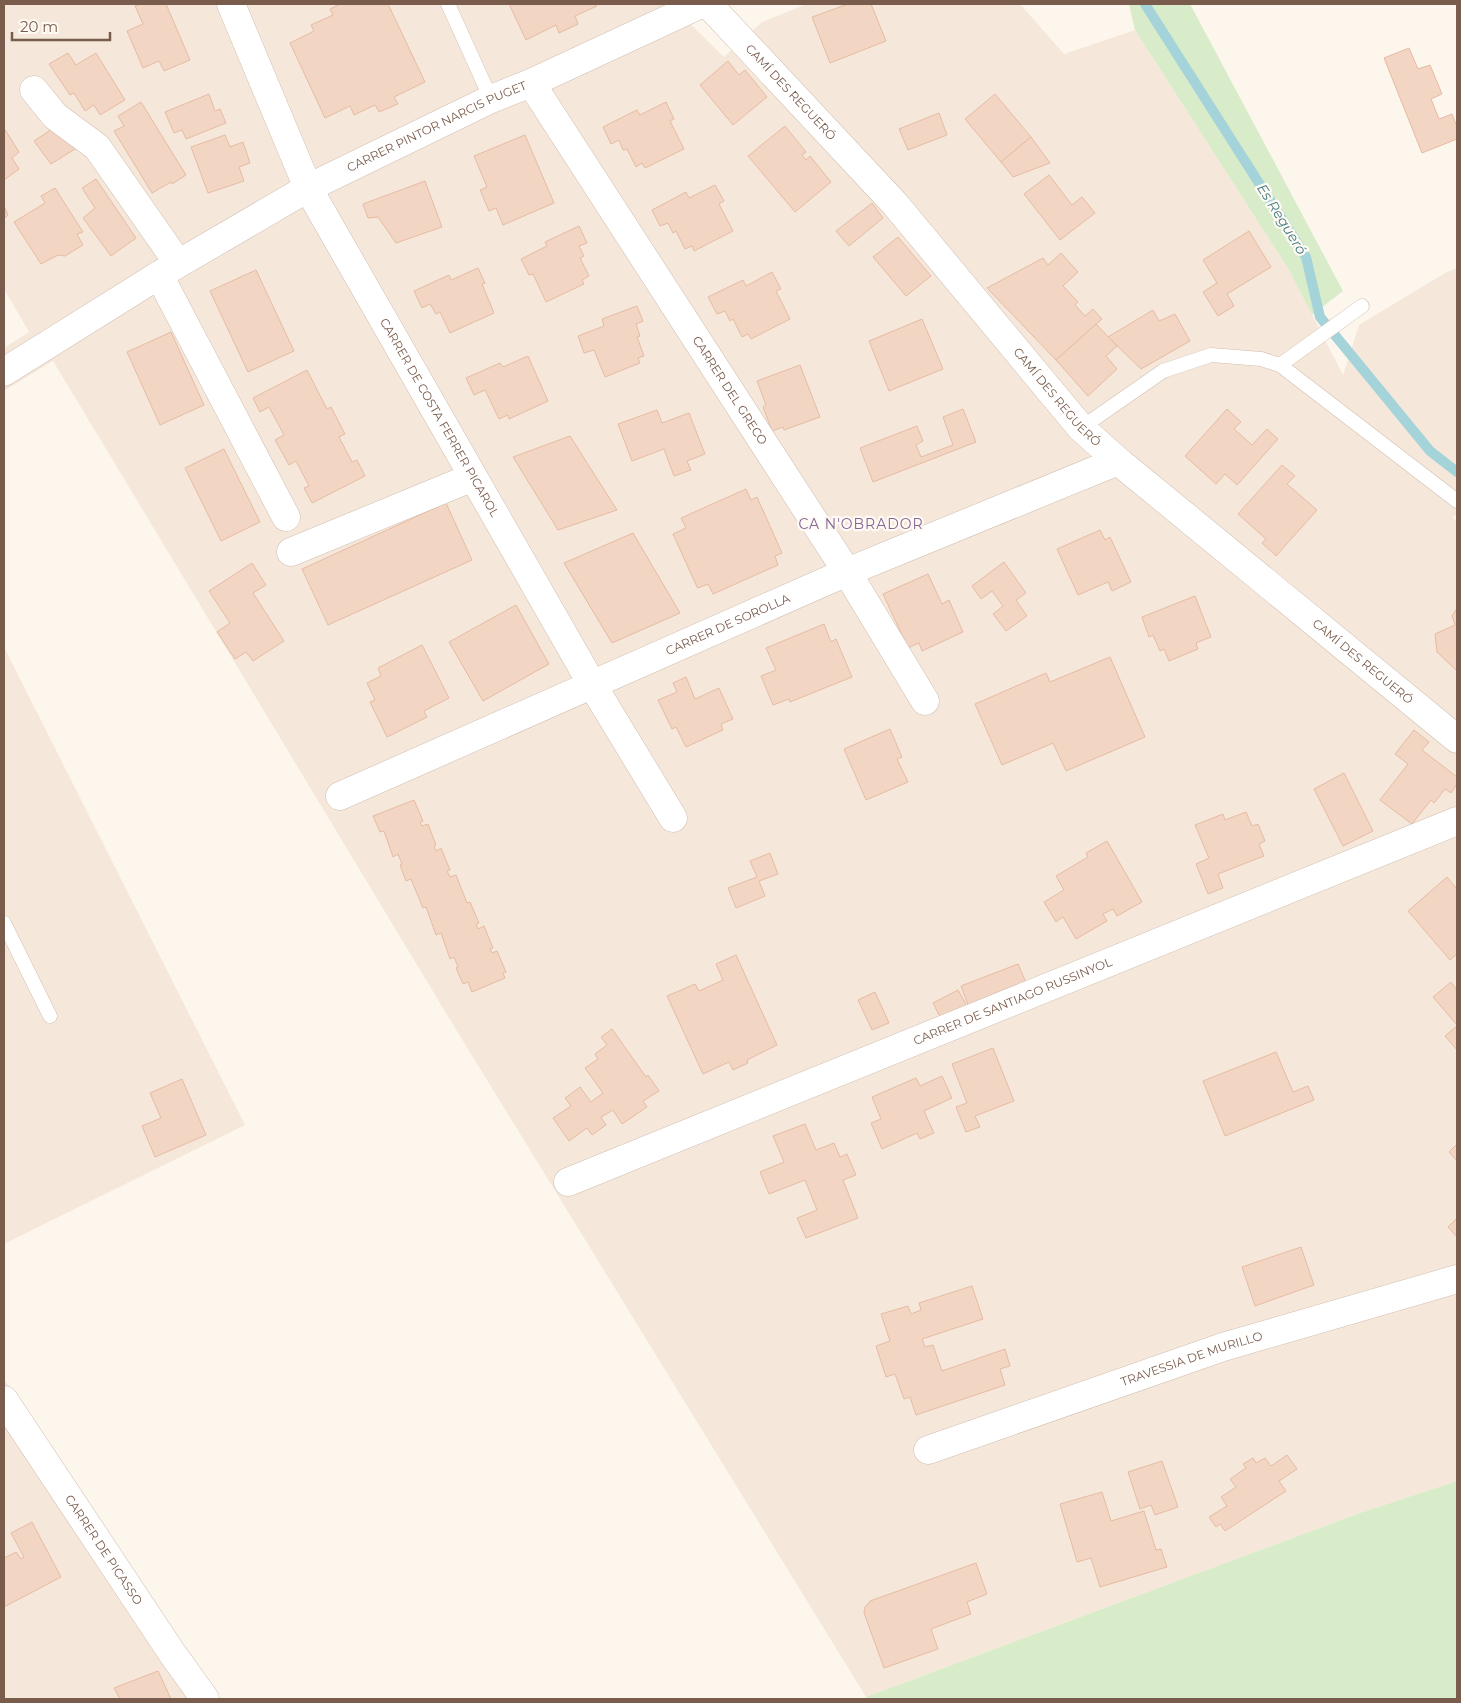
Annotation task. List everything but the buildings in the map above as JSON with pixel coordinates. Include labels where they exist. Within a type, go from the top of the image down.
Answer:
[{"type":"street","name":"CARRER DE COSTA FERRER PICAROL","points":[[230,4],[308,188],[593,686],[673,818]]},
{"type":"street","name":"CARRER PINTOR NARCIS PUGET","points":[[4,372],[169,269],[308,188],[491,99],[531,83],[701,4]]},
{"type":"street","name":"CAMÍ DES REGUERÓ","points":[[708,4],[894,204],[1081,428],[1118,461],[1457,739]]},
{"type":"street","name":"CARRER DEL GRECO","points":[[531,83],[848,572],[925,701]]},
{"type":"street","points":[[34,90],[55,116],[97,146],[169,269],[286,517]]},
{"type":"street","name":"CARRER DE SOROLLA","points":[[340,796],[848,572],[1118,461]]},
{"type":"street","points":[[291,552],[473,477]]},
{"type":"street","name":"CARRER DE SANTIAGO RUSSINYOL","points":[[568,1182],[1457,821]]},
{"type":"street","name":"TRAVESSIA DE MURILLO","points":[[928,1450],[1222,1347],[1457,1279]]},
{"type":"street","name":"CARRER DE PICASSO","points":[[4,1400],[172,1653],[206,1699]]},
{"type":"lane","points":[[448,4],[491,99]]},
{"type":"lane","points":[[1280,365],[1362,306]]},
{"type":"lane","points":[[1081,428],[1163,371],[1211,355],[1261,359],[1280,365],[1457,501]]},
{"type":"lane","points":[[4,923],[50,1016]]},
{"type":"shaded area","points":[[4,4],[670,4],[724,57],[762,22],[807,4],[1020,4],[1064,54],[1135,30],[1289,270],[1343,375],[1359,325],[1445,273],[1457,268],[1457,515],[1452,517],[1457,522],[1457,1481],[1357,1514],[866,1697],[452,1023],[53,361],[4,391],[4,348],[29,332],[4,289]]},
{"type":"shaded area","points":[[4,647],[245,1125],[4,1244]]},
{"type":"shaded area","points":[[4,1379],[204,1680],[222,1699],[4,1699]]},
{"type":"green space","points":[[1129,4],[1190,4],[1343,291],[1312,315],[1289,270],[1135,30]]},
{"type":"green space","points":[[1457,1481],[1457,1699],[868,1699],[866,1697],[1357,1514]]},
{"type":"waterway","name":"Es Regueró","points":[[1145,4],[1306,257],[1320,317],[1430,451],[1457,472]]},
{"type":"district","name":"CA N'OBRADOR","points":[[861,524]]}]
